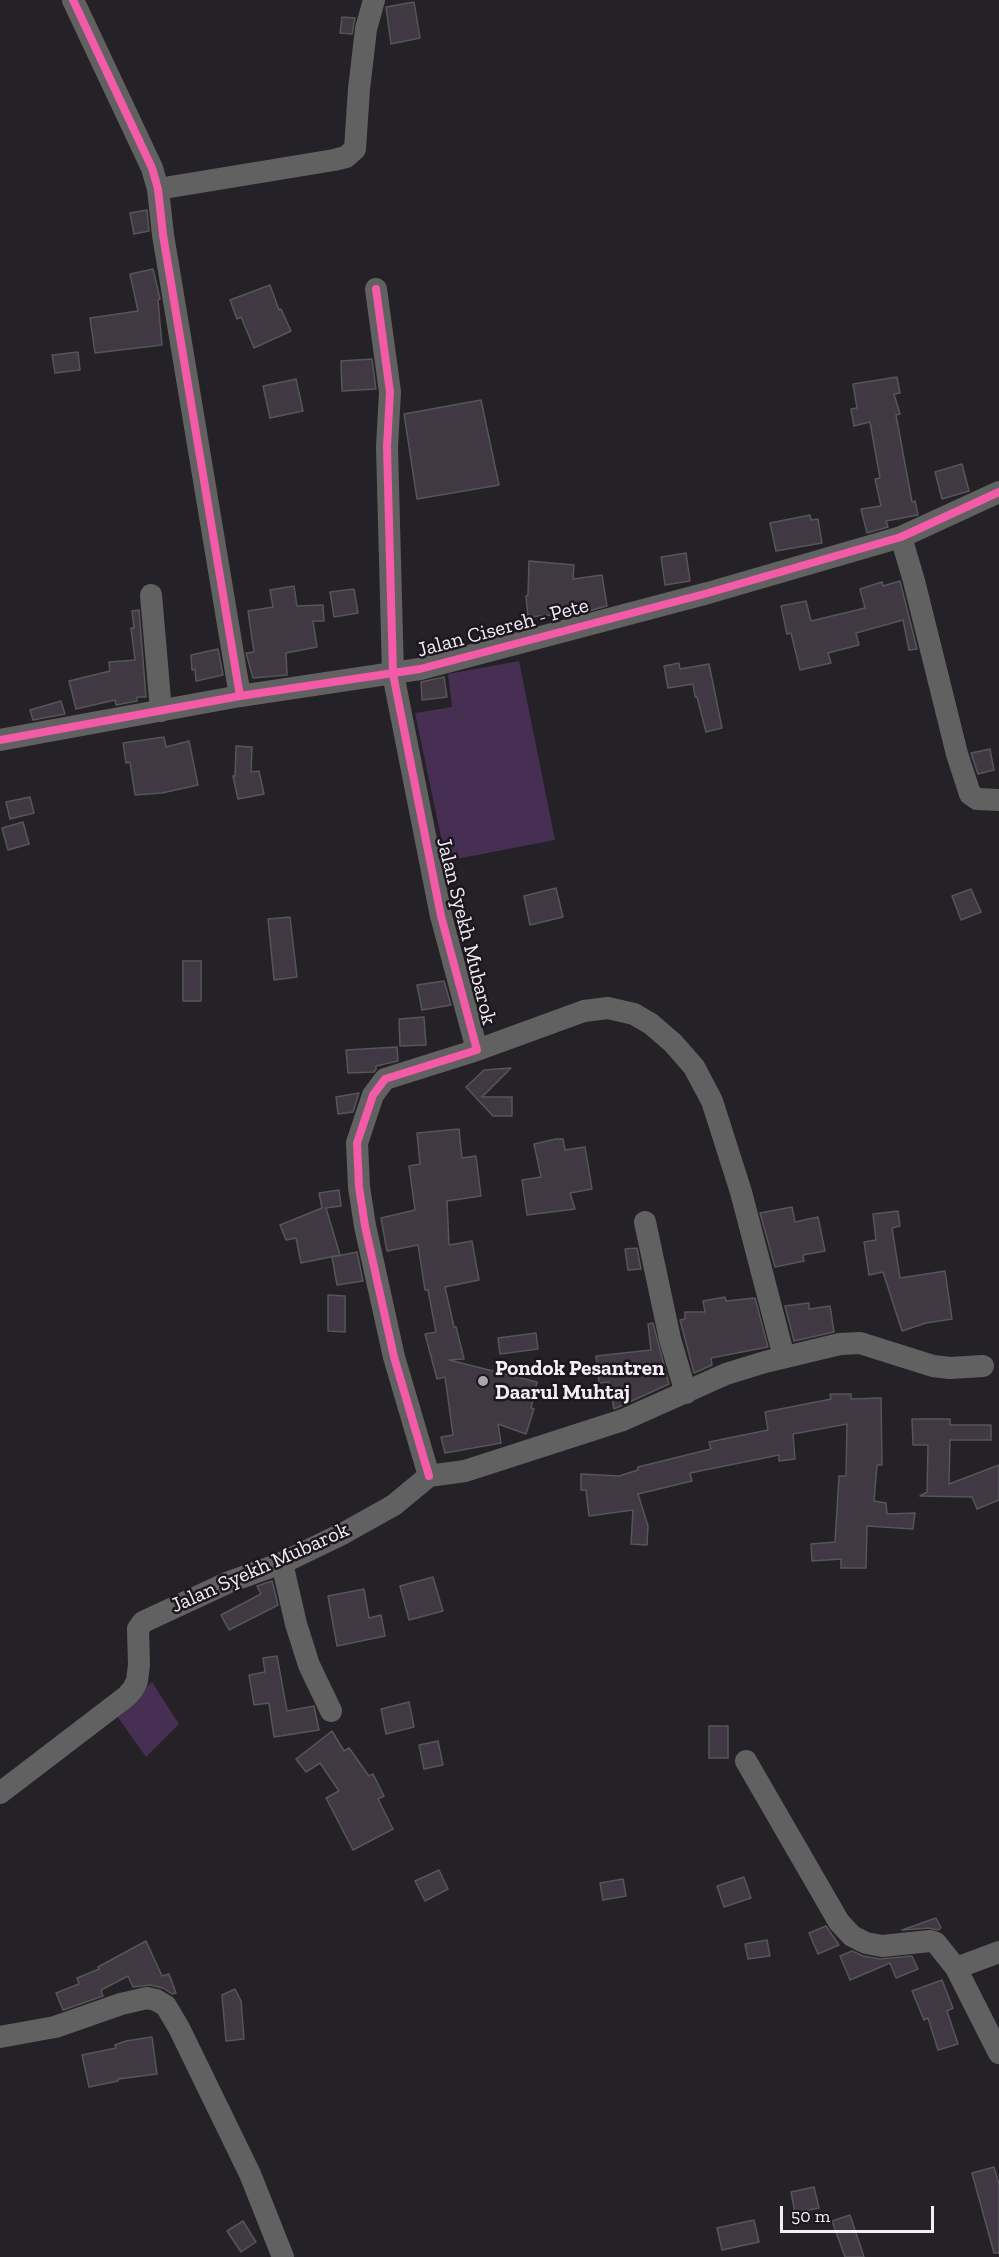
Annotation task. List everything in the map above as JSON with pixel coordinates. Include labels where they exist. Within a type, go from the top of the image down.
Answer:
[{"type":"street","points":[[73,0],[152,168],[158,189],[163,235],[196,443],[240,696]]},
{"type":"street","points":[[158,189],[334,160],[345,157],[356,149],[359,89],[366,29],[374,0]]},
{"type":"street","name":"Jalan Syekh Mubarok","points":[[0,1793],[127,1696],[133,1689],[137,1681],[139,1665],[138,1629],[143,1622],[229,1582],[282,1563],[344,1533],[394,1504],[429,1476],[394,1357],[365,1226],[359,1187],[357,1143],[373,1095],[385,1079],[477,1050],[441,916],[393,674],[387,447],[390,392],[376,289]]},
{"type":"street","name":"Jalan Cisereh - Pete","points":[[0,740],[240,696],[420,669],[708,593],[901,537],[999,492]]},
{"type":"street","points":[[901,537],[957,754],[970,794],[977,799],[999,800]]},
{"type":"street","points":[[151,595],[161,711]]},
{"type":"street","points":[[477,1050],[584,1011],[608,1008],[634,1014],[651,1024],[673,1043],[694,1067],[712,1101],[741,1192],[784,1357]]},
{"type":"street","points":[[645,1222],[670,1339],[686,1393]]},
{"type":"street","points":[[429,1476],[476,1468],[623,1420],[726,1374],[840,1344],[860,1343],[933,1366],[950,1368],[983,1366]]},
{"type":"street","points":[[282,1563],[309,1665],[331,1711]]},
{"type":"street","points":[[746,1761],[839,1922],[852,1936],[866,1943],[882,1946],[930,1941],[936,1943],[956,1968],[999,2053]]},
{"type":"street","points":[[956,1968],[999,1952]]},
{"type":"street","points":[[0,2037],[55,2026],[121,2004],[147,1998],[166,2006],[250,2174],[283,2257]]},
{"type":"shaded area","points":[[519,661],[555,840],[446,861],[415,713],[452,707],[448,674]]},
{"type":"shaded area","points":[[152,1682],[179,1724],[146,1757],[117,1716]]},
{"type":"building","points":[[414,2],[420,38],[391,44],[386,7]]},
{"type":"building","points":[[342,17],[355,18],[352,34],[340,33]]},
{"type":"building","points":[[147,210],[149,231],[134,234],[130,213]]},
{"type":"building","points":[[153,269],[160,299],[158,300],[162,345],[95,353],[90,318],[138,311],[130,274]]},
{"type":"building","points":[[270,285],[279,310],[281,309],[291,331],[254,348],[241,317],[237,319],[230,300]]},
{"type":"building","points":[[78,352],[80,370],[55,373],[52,355]]},
{"type":"building","points":[[372,359],[376,389],[342,391],[341,361]]},
{"type":"building","points":[[897,377],[900,393],[894,394],[900,414],[896,415],[912,502],[915,501],[918,515],[886,521],[888,527],[867,533],[861,509],[881,506],[875,479],[880,478],[870,422],[854,426],[851,409],[857,408],[853,384]]},
{"type":"building","points":[[296,379],[303,411],[270,418],[263,386]]},
{"type":"building","points":[[481,400],[499,485],[417,499],[404,414]]},
{"type":"building","points":[[962,464],[969,491],[942,499],[935,472]]},
{"type":"building","points":[[810,515],[811,520],[818,519],[822,543],[776,551],[770,523]]},
{"type":"building","points":[[686,553],[690,581],[665,585],[661,557]]},
{"type":"building","points":[[529,561],[574,565],[573,579],[602,575],[607,606],[585,612],[528,617],[526,596],[528,595]]},
{"type":"building","points":[[900,581],[917,649],[909,650],[903,620],[856,633],[859,645],[828,653],[831,663],[800,670],[791,633],[787,634],[781,606],[806,601],[811,621],[865,608],[860,589],[882,582],[883,586]]},
{"type":"building","points":[[294,586],[297,606],[323,605],[324,621],[313,621],[317,647],[286,653],[287,675],[253,678],[246,653],[254,652],[248,611],[273,607],[270,590]]},
{"type":"building","points":[[354,589],[358,613],[334,617],[330,592]]},
{"type":"building","points":[[139,610],[146,697],[137,697],[137,701],[116,705],[115,700],[76,709],[69,681],[110,671],[109,662],[135,660],[131,628],[134,628],[132,611]]},
{"type":"building","points":[[218,649],[223,675],[196,681],[195,669],[192,670],[191,655]]},
{"type":"building","points":[[679,663],[680,669],[709,664],[722,728],[706,732],[693,684],[668,688],[664,666]]},
{"type":"building","points":[[444,677],[447,697],[422,700],[421,682]]},
{"type":"building","points":[[61,701],[65,714],[33,720],[30,710]]},
{"type":"building","points":[[164,737],[166,747],[189,741],[198,785],[162,793],[135,795],[130,762],[126,763],[123,743]]},
{"type":"building","points":[[236,746],[252,747],[251,772],[259,771],[264,794],[238,799],[233,776],[235,776]]},
{"type":"building","points":[[990,749],[994,770],[978,774],[971,753]]},
{"type":"building","points":[[30,797],[34,813],[10,819],[6,802]]},
{"type":"building","points":[[23,822],[29,844],[8,850],[2,828]]},
{"type":"building","points":[[556,888],[563,917],[530,925],[524,896]]},
{"type":"building","points":[[971,889],[981,912],[961,920],[952,896]]},
{"type":"building","points":[[290,917],[297,977],[274,980],[268,919]]},
{"type":"building","points":[[183,961],[201,961],[201,1001],[183,1001]]},
{"type":"building","points":[[444,981],[451,1005],[422,1010],[417,985]]},
{"type":"building","points":[[424,1017],[426,1045],[400,1046],[399,1019]]},
{"type":"building","points":[[397,1047],[398,1061],[376,1066],[374,1072],[348,1073],[346,1050]]},
{"type":"building","points":[[511,1068],[482,1097],[512,1097],[512,1116],[493,1116],[466,1087],[484,1070]]},
{"type":"building","points":[[359,1093],[353,1112],[338,1114],[336,1097]]},
{"type":"building","points":[[459,1129],[462,1158],[476,1156],[481,1196],[447,1201],[449,1245],[472,1241],[479,1280],[445,1287],[464,1359],[449,1360],[537,1382],[531,1408],[534,1409],[526,1434],[498,1424],[501,1443],[445,1453],[441,1437],[453,1435],[445,1377],[437,1379],[425,1334],[436,1332],[428,1290],[425,1290],[418,1245],[387,1251],[381,1218],[415,1210],[409,1166],[420,1164],[417,1133]]},
{"type":"building","points":[[563,1139],[565,1150],[585,1147],[592,1189],[570,1193],[575,1209],[527,1215],[522,1180],[541,1177],[534,1144]]},
{"type":"building","points":[[339,1190],[341,1206],[326,1208],[340,1255],[301,1263],[296,1238],[286,1240],[280,1225],[322,1208],[319,1193]]},
{"type":"building","points":[[792,1207],[795,1222],[818,1217],[825,1251],[803,1255],[804,1261],[775,1267],[760,1213]]},
{"type":"building","points":[[898,1211],[900,1226],[892,1228],[900,1278],[945,1271],[952,1319],[926,1323],[902,1331],[883,1272],[869,1275],[864,1242],[876,1240],[873,1214]]},
{"type":"building","points":[[637,1248],[641,1269],[628,1270],[625,1249]]},
{"type":"building","points":[[357,1252],[363,1281],[337,1285],[332,1257]]},
{"type":"building","points":[[328,1295],[345,1296],[345,1332],[328,1331]]},
{"type":"building","points":[[725,1297],[726,1301],[755,1298],[768,1347],[711,1358],[712,1365],[694,1373],[680,1320],[685,1319],[685,1312],[705,1312],[703,1301]]},
{"type":"building","points":[[809,1303],[809,1309],[830,1306],[834,1332],[794,1341],[785,1306]]},
{"type":"building","points":[[653,1323],[669,1384],[614,1409],[609,1382],[599,1383],[596,1356],[651,1350],[648,1324]]},
{"type":"building","points":[[536,1333],[538,1349],[500,1354],[498,1338]]},
{"type":"building","points":[[830,1394],[851,1394],[851,1399],[881,1398],[882,1465],[877,1465],[874,1501],[886,1503],[887,1514],[915,1513],[913,1529],[867,1526],[866,1568],[841,1568],[841,1559],[812,1561],[811,1544],[835,1542],[839,1476],[846,1476],[847,1424],[793,1434],[795,1459],[779,1461],[779,1455],[690,1473],[692,1481],[638,1494],[648,1526],[647,1545],[631,1544],[633,1510],[589,1516],[586,1490],[581,1490],[581,1474],[619,1476],[638,1470],[638,1467],[711,1449],[709,1442],[768,1430],[765,1412],[831,1399]]},
{"type":"building","points":[[912,1419],[950,1419],[950,1425],[991,1425],[991,1440],[950,1440],[949,1484],[999,1465],[999,1500],[977,1509],[972,1497],[920,1496],[927,1492],[928,1445],[913,1445]]},
{"type":"building","points":[[433,1577],[443,1611],[409,1620],[400,1586]]},
{"type":"building","points":[[272,1581],[278,1605],[229,1630],[221,1615],[261,1594],[257,1586]]},
{"type":"building","points":[[364,1589],[369,1618],[381,1615],[385,1636],[337,1646],[328,1596]]},
{"type":"building","points":[[277,1656],[287,1711],[314,1706],[319,1730],[274,1737],[269,1703],[254,1705],[249,1675],[265,1672],[263,1658]]},
{"type":"building","points":[[409,1702],[414,1727],[386,1734],[381,1709]]},
{"type":"building","points":[[709,1726],[728,1726],[728,1758],[709,1758]]},
{"type":"building","points":[[332,1731],[344,1751],[349,1748],[369,1776],[373,1774],[384,1796],[378,1799],[393,1829],[353,1850],[326,1798],[339,1791],[320,1763],[306,1772],[296,1759]]},
{"type":"building","points":[[438,1741],[443,1765],[424,1769],[419,1745]]},
{"type":"building","points":[[439,1870],[448,1889],[425,1901],[415,1881]]},
{"type":"building","points":[[744,1877],[751,1898],[724,1907],[717,1886]]},
{"type":"building","points":[[623,1879],[626,1896],[603,1900],[600,1883]]},
{"type":"building","points":[[936,1918],[941,1928],[938,1930],[929,1928],[902,1930]]},
{"type":"building","points":[[826,1926],[839,1945],[818,1954],[809,1933]]},
{"type":"building","points":[[767,1940],[770,1956],[748,1959],[745,1944]]},
{"type":"building","points":[[146,1941],[162,1976],[169,1974],[176,1993],[172,1994],[163,1988],[150,1985],[133,1987],[128,1976],[101,1990],[103,1996],[63,2010],[56,1993],[79,1984],[77,1978],[99,1969],[98,1967]]},
{"type":"building","points":[[852,1951],[880,1959],[912,1956],[918,1969],[896,1978],[890,1963],[850,1980],[840,1956]]},
{"type":"building","points":[[942,1980],[953,2008],[947,2011],[958,2044],[938,2050],[928,2018],[924,2020],[912,1991]]},
{"type":"building","points":[[235,1989],[241,2001],[244,2039],[226,2041],[222,1995]]},
{"type":"building","points":[[152,2037],[157,2074],[118,2079],[118,2081],[89,2087],[82,2055],[116,2048],[115,2045],[126,2041]]},
{"type":"building","points":[[994,2167],[999,2184],[999,2253],[994,2253],[972,2173]]},
{"type":"building","points":[[814,2187],[819,2208],[795,2213],[791,2192]]},
{"type":"building","points":[[850,2215],[864,2257],[845,2257],[832,2221]]},
{"type":"building","points":[[754,2220],[759,2242],[722,2250],[717,2228]]},
{"type":"building","points":[[243,2221],[256,2242],[241,2252],[227,2231]]},
{"type":"cycle path","points":[[73,0],[152,168],[158,189],[163,235],[240,696]]},
{"type":"cycle path","points":[[376,289],[390,392],[387,447],[393,674],[441,916],[477,1050],[385,1079],[373,1095],[357,1143],[359,1187],[365,1226],[394,1357],[429,1476]]},
{"type":"cycle path","points":[[0,740],[240,696],[420,669],[708,593],[901,537],[999,492]]},
{"type":"place","name":"Pondok Pesantren Daarul Muhtaj","points":[[483,1381]]}]
